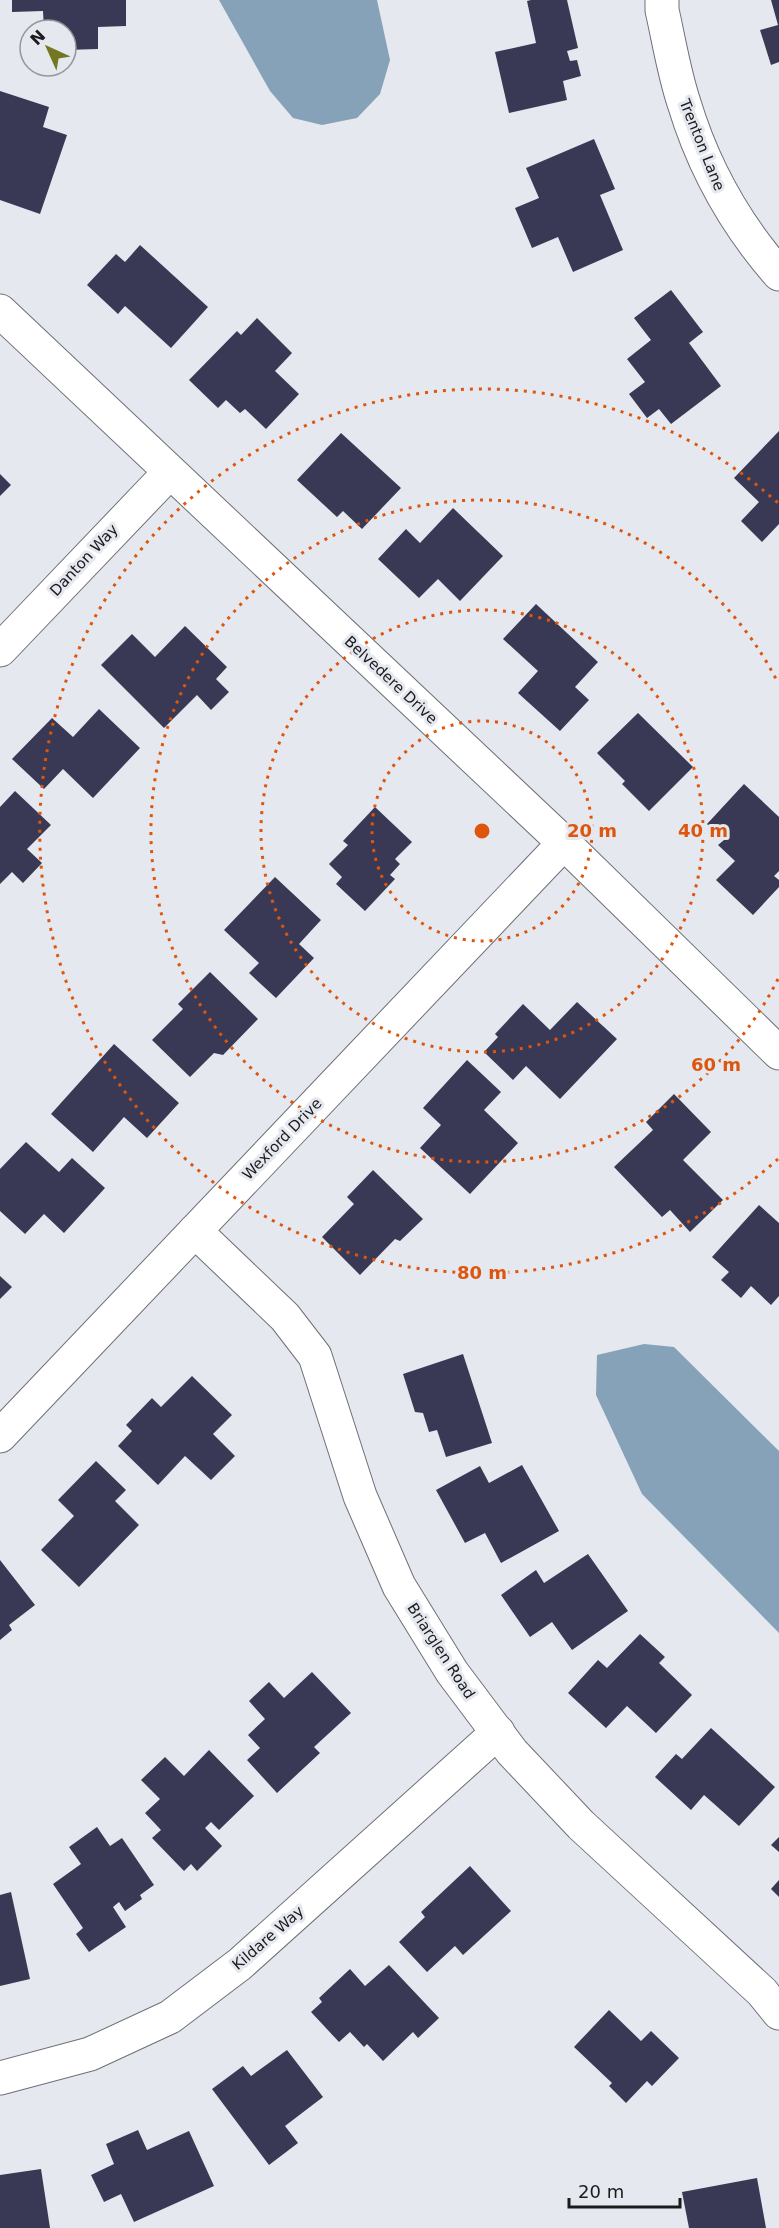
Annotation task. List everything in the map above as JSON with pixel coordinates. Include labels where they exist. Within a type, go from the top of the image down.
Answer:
[{"type":"street","name":"Trenton Lane","points":[[662,0],[662,10],[683,103],[716,185],[765,258],[779,274]]},
{"type":"street","name":"Belvedere Drive","points":[[0,311],[564,843],[779,1053]]},
{"type":"street","name":"Danton Way","points":[[0,650],[170,472]]},
{"type":"street","name":"Wexford Drive","points":[[0,1436],[564,843]]},
{"type":"street","name":"Briarglen Road","points":[[195,1231],[285,1317],[315,1356],[360,1496],[399,1586],[452,1672],[512,1752],[581,1825],[762,1992],[779,2013]]},
{"type":"street","name":"Kildare Way","points":[[0,2078],[90,2054],[171,2017],[240,1964],[498,1732]]},
{"type":"water","points":[[219,0],[377,0],[390,60],[380,94],[357,118],[322,125],[293,118],[270,91]]},
{"type":"water","points":[[644,1344],[674,1347],[779,1451],[779,1633],[642,1494],[596,1395],[597,1355]]},
{"type":"building","points":[[12,0],[126,0],[126,26],[98,27],[98,49],[78,50],[78,18],[43,18],[43,11],[12,12]]},
{"type":"building","points":[[567,0],[578,48],[567,51],[570,61],[577,60],[581,76],[563,81],[567,100],[509,113],[495,52],[536,43],[527,1]]},
{"type":"building","points":[[771,0],[779,0],[779,62],[771,65],[760,30],[778,25]]},
{"type":"building","points":[[0,91],[49,107],[43,127],[67,135],[40,214],[0,200]]},
{"type":"building","points":[[594,139],[615,189],[600,195],[623,250],[573,272],[558,237],[532,248],[515,208],[539,198],[526,168]]},
{"type":"building","points":[[140,245],[208,307],[171,348],[125,306],[118,314],[87,285],[116,254],[125,262]]},
{"type":"building","points":[[671,290],[703,332],[689,343],[721,386],[671,424],[659,409],[647,418],[629,394],[645,382],[627,359],[651,340],[634,318]]},
{"type":"building","points":[[257,318],[292,353],[275,371],[299,394],[266,429],[245,409],[240,413],[226,400],[218,408],[189,380],[237,331],[241,335]]},
{"type":"building","points":[[779,431],[779,524],[762,542],[741,521],[759,502],[734,478]]},
{"type":"building","points":[[341,433],[401,488],[362,529],[343,511],[337,517],[297,480]]},
{"type":"building","points":[[0,474],[11,485],[0,496]]},
{"type":"building","points":[[453,508],[503,556],[460,601],[438,579],[419,598],[378,559],[406,529],[420,543]]},
{"type":"building","points":[[536,604],[598,662],[575,687],[589,700],[560,731],[518,693],[538,671],[503,639]]},
{"type":"building","points":[[185,626],[227,667],[216,679],[229,692],[211,710],[197,695],[164,728],[101,665],[132,634],[155,657]]},
{"type":"building","points":[[99,709],[140,748],[93,798],[63,769],[44,789],[12,759],[52,718],[73,737]]},
{"type":"building","points":[[638,713],[693,767],[649,811],[622,784],[625,781],[597,753]]},
{"type":"building","points":[[744,784],[779,817],[779,871],[774,876],[779,880],[779,887],[753,915],[716,880],[735,861],[718,845],[724,840],[707,824]]},
{"type":"building","points":[[15,791],[51,825],[27,849],[42,863],[23,883],[12,872],[0,884],[0,807]]},
{"type":"building","points":[[375,807],[412,842],[395,859],[400,864],[390,875],[395,879],[365,911],[336,884],[342,877],[329,864],[348,845],[343,841]]},
{"type":"building","points":[[275,877],[321,920],[299,944],[314,958],[276,998],[249,973],[259,963],[224,930]]},
{"type":"building","points":[[210,972],[258,1019],[223,1055],[214,1053],[190,1077],[152,1040],[183,1009],[178,1004]]},
{"type":"building","points":[[577,1002],[617,1039],[560,1099],[526,1066],[513,1080],[484,1052],[498,1037],[495,1034],[523,1004],[550,1030]]},
{"type":"building","points":[[114,1044],[179,1103],[147,1138],[124,1117],[93,1152],[51,1114]]},
{"type":"building","points":[[467,1060],[501,1092],[484,1110],[518,1143],[470,1194],[420,1148],[441,1125],[423,1108]]},
{"type":"building","points":[[674,1094],[711,1132],[683,1160],[723,1200],[690,1232],[670,1210],[662,1217],[614,1167],[653,1130],[646,1122]]},
{"type":"building","points":[[26,1142],[59,1172],[72,1158],[105,1188],[64,1233],[44,1214],[25,1234],[0,1211],[0,1169]]},
{"type":"building","points":[[373,1170],[423,1219],[400,1241],[395,1239],[360,1275],[322,1237],[354,1204],[347,1197]]},
{"type":"building","points":[[759,1205],[779,1223],[779,1296],[771,1305],[751,1286],[741,1298],[721,1280],[729,1272],[712,1257]]},
{"type":"building","points":[[0,1276],[12,1287],[0,1299]]},
{"type":"building","points":[[463,1354],[492,1443],[446,1457],[437,1430],[429,1432],[423,1413],[415,1412],[403,1374]]},
{"type":"building","points":[[192,1376],[232,1415],[213,1434],[235,1456],[211,1480],[185,1456],[158,1485],[118,1446],[132,1431],[126,1425],[152,1398],[161,1407]]},
{"type":"building","points":[[96,1461],[126,1490],[115,1501],[139,1525],[79,1587],[41,1550],[74,1516],[58,1500]]},
{"type":"building","points":[[522,1465],[559,1531],[501,1563],[485,1533],[465,1543],[436,1490],[480,1466],[489,1483]]},
{"type":"building","points":[[588,1554],[628,1611],[572,1650],[552,1622],[530,1637],[501,1595],[536,1570],[544,1583]]},
{"type":"building","points":[[0,1560],[35,1605],[9,1625],[12,1630],[0,1640]]},
{"type":"building","points":[[640,1634],[665,1657],[659,1663],[692,1695],[656,1733],[627,1706],[606,1728],[568,1693],[598,1660],[607,1668]]},
{"type":"building","points":[[312,1672],[351,1713],[314,1747],[320,1753],[277,1793],[247,1760],[260,1748],[248,1735],[265,1719],[249,1701],[269,1682],[284,1698]]},
{"type":"building","points":[[711,1728],[775,1787],[739,1826],[704,1795],[691,1810],[655,1777],[676,1754],[682,1759]]},
{"type":"building","points":[[209,1750],[254,1796],[219,1830],[211,1822],[205,1828],[222,1846],[197,1871],[191,1864],[184,1871],[152,1838],[161,1830],[145,1813],[160,1799],[141,1780],[165,1757],[184,1776]]},
{"type":"building","points":[[97,1827],[110,1846],[122,1838],[154,1885],[140,1895],[142,1899],[125,1911],[119,1902],[113,1907],[126,1927],[89,1952],[76,1934],[83,1928],[53,1884],[81,1864],[69,1847]]},
{"type":"building","points":[[779,1837],[779,1852],[771,1845]]},
{"type":"building","points":[[470,1866],[511,1911],[463,1955],[455,1946],[427,1972],[399,1942],[425,1917],[421,1912]]},
{"type":"building","points":[[779,1880],[779,1897],[771,1889]]},
{"type":"building","points":[[11,1892],[30,1979],[0,1986],[0,1895]]},
{"type":"building","points":[[389,1965],[439,2018],[418,2038],[413,2032],[383,2061],[367,2044],[364,2047],[350,2032],[339,2042],[311,2012],[322,2002],[319,1998],[350,1969],[365,1986]]},
{"type":"building","points":[[609,2010],[641,2041],[651,2031],[679,2058],[652,2086],[647,2081],[626,2103],[609,2086],[612,2083],[574,2047]]},
{"type":"building","points":[[287,2050],[323,2097],[285,2126],[298,2143],[269,2165],[212,2089],[243,2066],[251,2076]]},
{"type":"building","points":[[138,2130],[147,2150],[189,2131],[214,2186],[134,2222],[121,2194],[104,2202],[91,2175],[114,2164],[106,2144]]},
{"type":"building","points":[[41,2169],[50,2228],[0,2228],[0,2175]]},
{"type":"building","points":[[757,2178],[766,2228],[689,2228],[682,2192]]}]
